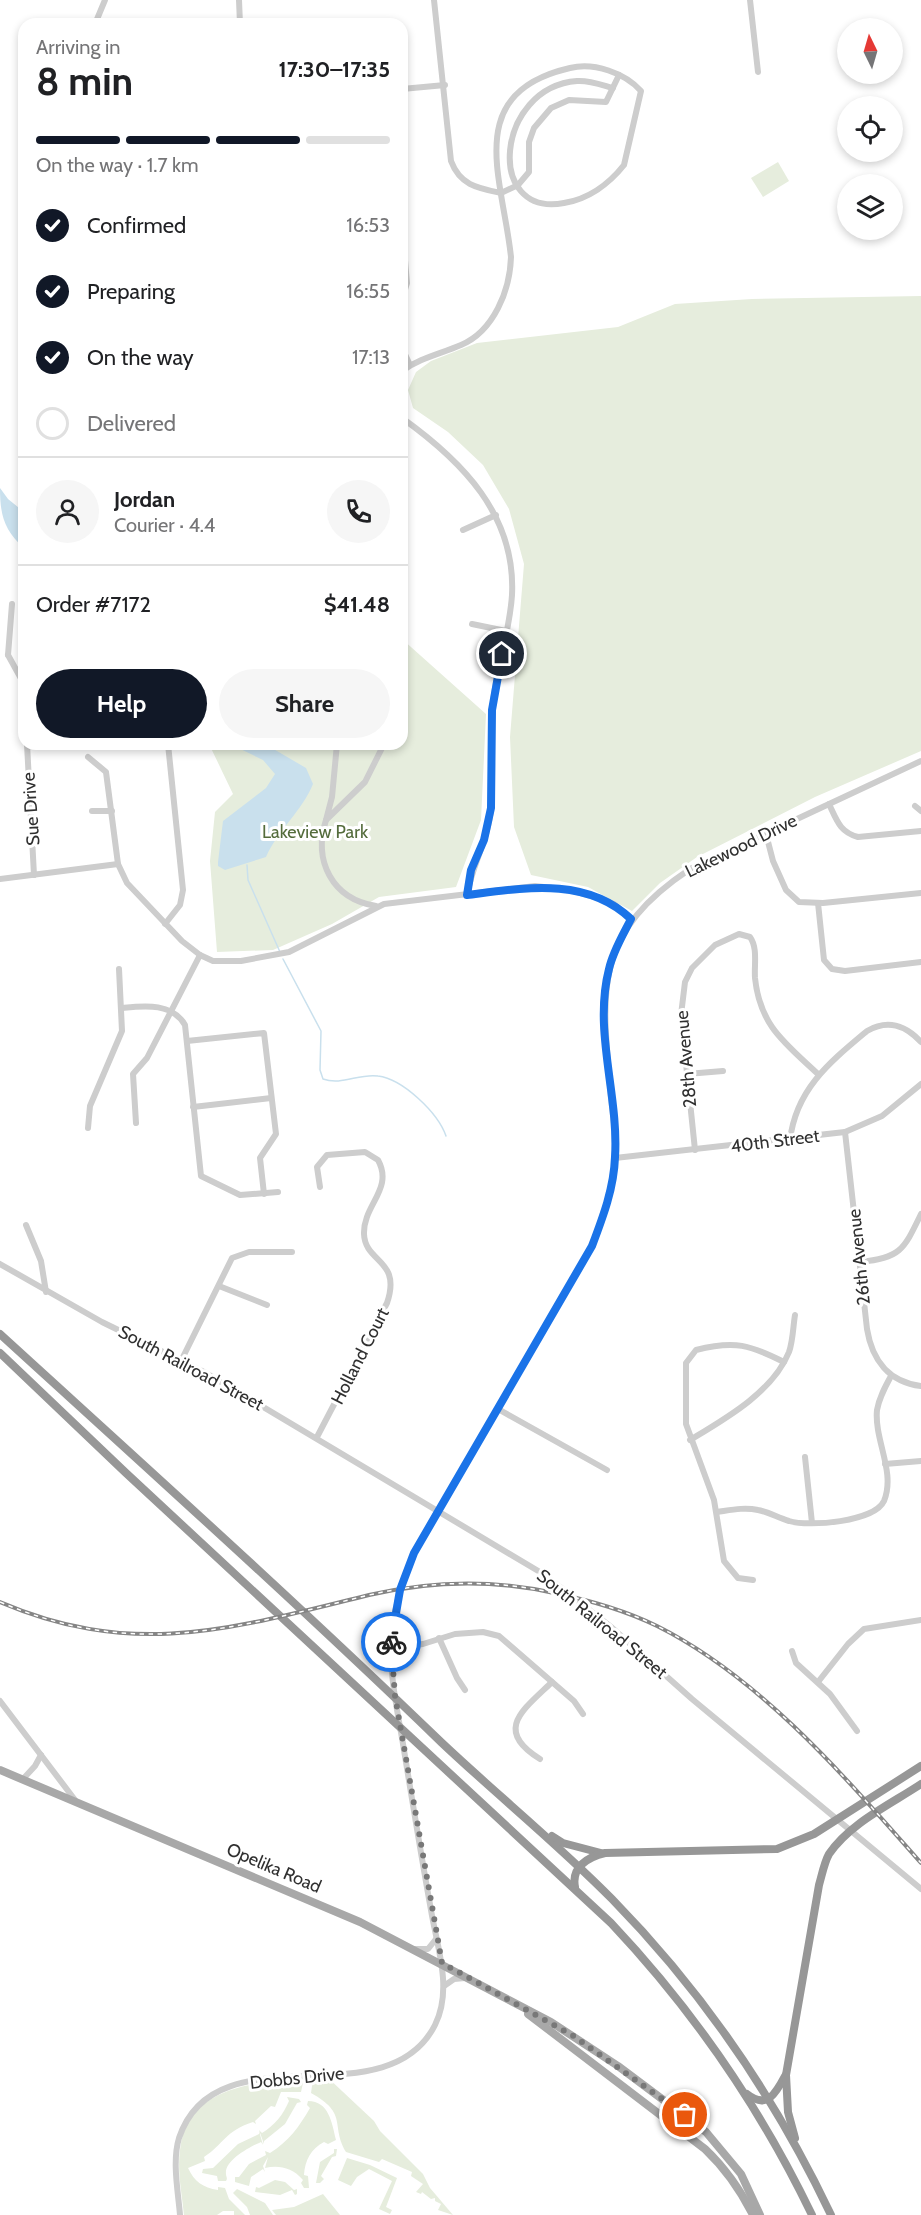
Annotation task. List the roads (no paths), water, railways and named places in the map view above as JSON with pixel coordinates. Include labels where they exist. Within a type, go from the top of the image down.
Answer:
[{"type":"highway","points":[[0,1334],[538,1828],[631,1918],[685,1981],[735,2048],[769,2099],[831,2215]]},
{"type":"highway","points":[[0,1353],[119,1467],[575,1887],[666,1985],[705,2035],[775,2144],[812,2215]]},
{"type":"highway","points":[[538,1828],[563,1843],[605,1853],[764,1850],[794,1844],[814,1834],[921,1767]]},
{"type":"highway","points":[[798,2150],[788,2112],[786,2075],[819,1885],[827,1859],[840,1841],[856,1827],[921,1784]]},
{"type":"highway","points":[[575,1887],[573,1880],[578,1867],[587,1859],[605,1853]]},
{"type":"highway","points":[[742,2090],[754,2099],[769,2099],[775,2095],[786,2075]]},
{"type":"main road","name":"Opelika Road","points":[[0,1770],[310,1899],[415,1949],[551,2022],[595,2050],[706,2132],[741,2174],[760,2215]]},
{"type":"main road","name":"Opelika Road","points":[[529,2011],[528,2014],[705,2149],[741,2190],[753,2215]]},
{"type":"street","points":[[98,18],[105,0]]},
{"type":"street","points":[[239,0],[240,18]]},
{"type":"street","points":[[434,0],[445,85],[451,161],[455,171],[468,184],[501,193],[518,185],[529,172],[529,142],[534,128],[551,108],[569,100],[606,102],[619,75]]},
{"type":"street","points":[[750,0],[758,72]]},
{"type":"street","points":[[408,367],[467,342],[496,313],[511,272],[511,257],[494,150],[495,140],[501,118],[519,91],[547,73],[577,66],[596,67],[619,75],[631,80],[641,91],[624,165],[617,174],[588,196],[552,205],[538,204],[521,194],[509,151],[516,123],[530,104],[552,87],[578,81],[613,88]]},
{"type":"street","points":[[408,88],[445,85]]},
{"type":"street","points":[[408,359],[411,365]]},
{"type":"street","points":[[408,421],[456,460],[478,484],[496,515],[507,548],[512,580],[506,632],[492,710],[491,808],[484,840],[471,870],[467,895]]},
{"type":"street","points":[[463,530],[496,515]]},
{"type":"street","points":[[12,604],[8,656],[18,674]]},
{"type":"street","points":[[472,624],[506,632]]},
{"type":"street","points":[[0,656],[8,656]]},
{"type":"street","name":"Sue Drive","points":[[27,750],[34,875]]},
{"type":"street","points":[[165,924],[180,905],[183,890],[169,750]]},
{"type":"street","points":[[337,750],[332,797],[322,837],[322,853],[325,870],[333,884],[362,904],[376,906],[551,886],[614,904],[631,919]]},
{"type":"street","points":[[326,820],[366,782],[381,750]]},
{"type":"street","points":[[88,757],[106,772],[118,864],[137,896],[200,955],[213,961],[241,961],[289,952],[376,906]]},
{"type":"street","name":"Lakewood Drive","points":[[442,1963],[395,1696],[391,1648],[396,1605],[403,1578],[436,1512],[592,1246],[606,1209],[615,1158],[604,1027],[605,989],[614,951],[631,919],[665,885],[690,869],[921,760]]},
{"type":"street","points":[[829,804],[840,828],[858,837],[921,831]]},
{"type":"street","points":[[92,811],[112,811]]},
{"type":"street","points":[[765,834],[773,861],[786,890],[799,902],[818,903],[921,893]]},
{"type":"street","points":[[0,879],[118,864]]},
{"type":"street","points":[[818,903],[824,960],[832,969],[845,971],[921,962]]},
{"type":"street","name":"28th Avenue","points":[[696,1150],[681,1015],[685,982],[692,968],[715,945],[739,934],[750,937],[755,947],[756,985],[765,1018],[773,1032],[818,1074]]},
{"type":"street","points":[[136,1124],[133,1074],[147,1058],[200,955]]},
{"type":"street","points":[[88,1128],[90,1107],[122,1031],[119,969]]},
{"type":"street","points":[[121,1008],[160,1007],[182,1020],[187,1041],[201,1176],[235,1194],[278,1192]]},
{"type":"street","points":[[790,1140],[798,1106],[818,1074],[876,1026],[898,1025],[921,1042]]},
{"type":"street","points":[[187,1041],[264,1033],[276,1134],[260,1158],[264,1194]]},
{"type":"street","points":[[687,1074],[723,1071]]},
{"type":"street","name":"40th Street","points":[[615,1158],[845,1132],[882,1116],[921,1084]]},
{"type":"street","points":[[193,1107],[271,1098]]},
{"type":"street","name":"26th Avenue","points":[[845,1132],[872,1351],[891,1376]]},
{"type":"street","name":"Holland Court","points":[[317,1437],[387,1303],[392,1282],[389,1272],[368,1246],[364,1235],[367,1219],[383,1184],[378,1160],[365,1152],[327,1155],[316,1167],[320,1186]]},
{"type":"street","points":[[860,1262],[883,1260],[902,1250],[921,1214]]},
{"type":"street","points":[[26,1225],[41,1261],[46,1292]]},
{"type":"street","points":[[181,1361],[232,1258],[266,1250],[292,1252]]},
{"type":"street","name":"South Railroad Street","points":[[0,1264],[46,1292],[181,1361],[317,1437],[436,1512],[521,1560],[567,1591],[776,1770],[884,1856],[921,1889]]},
{"type":"street","points":[[219,1286],[267,1305]]},
{"type":"street","points":[[690,1440],[735,1411],[764,1386],[784,1362],[791,1344],[795,1315]]},
{"type":"street","points":[[753,1580],[738,1578],[724,1561],[717,1512],[686,1424],[686,1363],[692,1353],[707,1347],[750,1346],[784,1362]]},
{"type":"street","points":[[717,1512],[742,1509],[759,1510],[790,1522],[812,1523],[863,1517],[874,1513],[885,1498],[888,1482],[878,1434],[877,1410],[891,1376],[908,1384],[921,1386]]},
{"type":"street","points":[[498,1409],[607,1470]]},
{"type":"street","points":[[805,1457],[812,1523]]},
{"type":"street","points":[[885,1464],[921,1461]]},
{"type":"street","points":[[818,1682],[848,1644],[864,1629],[921,1620]]},
{"type":"street","points":[[391,1648],[423,1644],[466,1632],[499,1636],[552,1682],[583,1714]]},
{"type":"street","points":[[440,1638],[457,1678],[465,1690]]},
{"type":"street","points":[[792,1651],[804,1671],[818,1682],[841,1707],[857,1731]]},
{"type":"street","points":[[540,1759],[521,1746],[516,1737],[515,1727],[519,1717],[552,1682]]},
{"type":"street","points":[[0,1701],[75,1800]]},
{"type":"street","points":[[23,1779],[41,1755]]},
{"type":"street","points":[[415,1949],[428,1949],[436,1939]]},
{"type":"street","name":"Dobbs Drive","points":[[180,2215],[176,2167],[179,2139],[191,2114],[211,2094],[237,2084],[374,2070],[400,2063],[422,2046],[436,2024],[444,1986],[442,1963]]},
{"type":"street","points":[[444,1986],[454,1979],[470,1978]]},
{"type":"water","points":[[0,488],[18,507],[18,542],[4,521]]},
{"type":"water","points":[[242,750],[275,750],[306,768],[313,784],[303,803],[266,857],[225,870],[218,866],[223,821],[266,788],[275,774],[263,760]]},
{"type":"waterway","points":[[247,865],[248,880],[280,952]]},
{"type":"waterway","points":[[283,959],[321,1031],[320,1070],[323,1079],[337,1081],[364,1076],[388,1078],[418,1098],[436,1117],[446,1136]]},
{"type":"railway","points":[[0,1602],[49,1620],[96,1630],[141,1634],[185,1633],[229,1627],[392,1590],[461,1583],[531,1588],[593,1602],[657,1626],[695,1648],[731,1673],[800,1732],[921,1863]]},
{"type":"park label","name":"Lakeview Park","points":[[315,832]]}]
